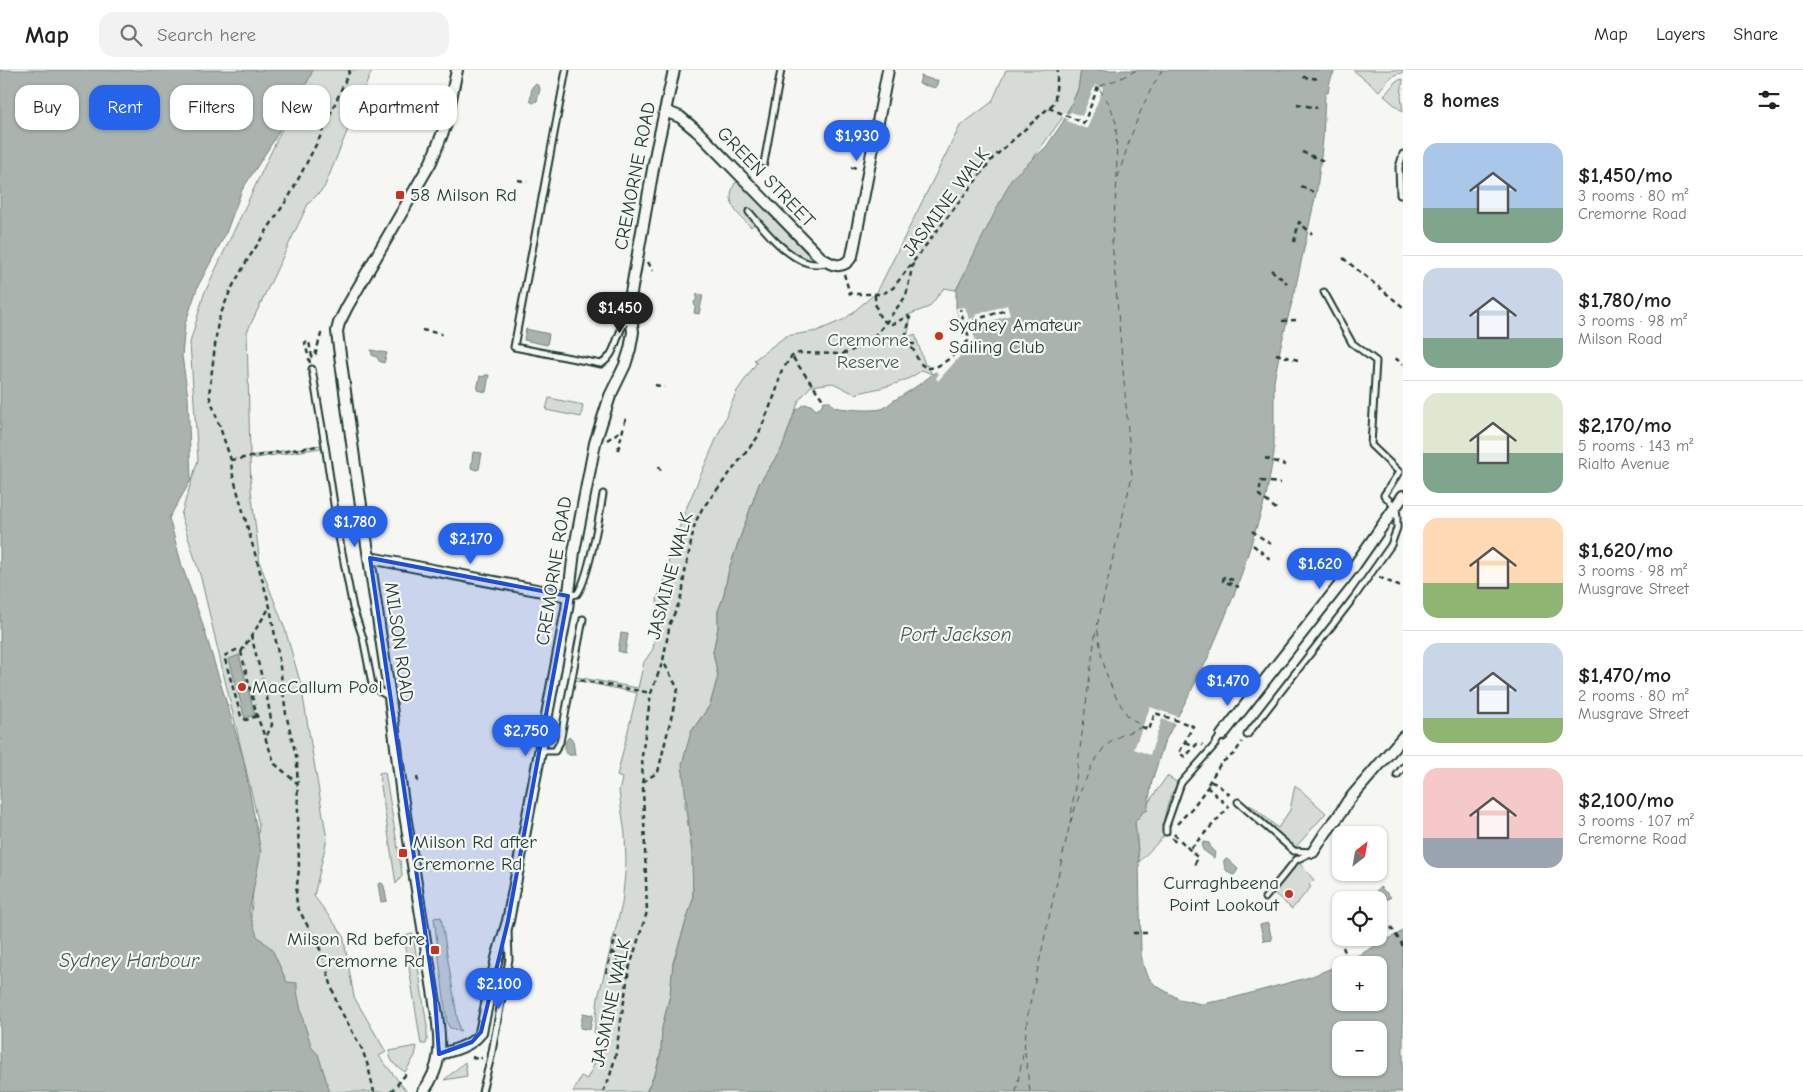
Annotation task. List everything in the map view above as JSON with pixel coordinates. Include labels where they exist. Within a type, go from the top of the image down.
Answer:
[{"type":"street","name":"MILSON ROAD","points":[[424,1092],[434,1074],[439,1054],[438,1015],[402,796],[390,698],[355,465],[338,336],[340,323],[347,307],[431,162],[445,127],[457,70]]},
{"type":"street","name":"CREMORNE ROAD","points":[[439,1054],[449,1052],[472,1042],[481,1034],[497,958],[508,920],[568,596],[578,527],[595,443],[610,396],[625,365],[630,349],[633,332],[632,293],[656,152],[674,70]]},
{"type":"street","points":[[842,265],[852,256],[888,70]]},
{"type":"street","name":"GREEN STREET","points":[[665,111],[680,117],[698,132],[820,257],[835,265],[842,265]]},
{"type":"street","points":[[1222,735],[1353,568],[1403,496]]},
{"type":"street","points":[[370,558],[568,596]]},
{"type":"street","points":[[1313,852],[1348,801],[1403,737]]},
{"type":"lane","points":[[566,70],[514,347],[601,364],[613,352],[620,330],[631,312]]},
{"type":"lane","points":[[764,163],[781,70]]},
{"type":"lane","points":[[1400,195],[1399,167],[1403,154]]},
{"type":"lane","points":[[749,212],[789,253],[809,264],[828,262]]},
{"type":"lane","points":[[1246,736],[1355,596],[1391,545],[1397,528],[1395,507],[1384,494],[1399,472],[1371,445],[1376,361],[1352,343],[1324,292]]},
{"type":"lane","points":[[312,369],[339,537],[353,608],[363,638],[372,684],[378,691],[390,698]]},
{"type":"lane","points":[[568,596],[577,594],[582,586],[595,536],[603,494]]},
{"type":"lane","points":[[540,751],[555,751],[558,748],[583,619]]},
{"type":"lane","points":[[1166,832],[1168,819],[1181,783],[1222,735]]},
{"type":"lane","points":[[1397,775],[1403,767]]},
{"type":"lane","points":[[1238,802],[1294,851],[1296,860]]},
{"type":"lane","points":[[1294,851],[1313,852]]},
{"type":"lane","points":[[1265,898],[1296,860],[1313,852]]},
{"type":"lane","points":[[482,1092],[491,1057],[509,960],[508,920]]},
{"type":"path","points":[[350,70],[320,137],[294,187],[248,258],[227,298],[218,321],[210,395],[231,460],[232,472],[270,607],[286,714],[297,760],[299,869],[296,893],[297,906],[321,951],[337,1004],[362,1049],[374,1092]]},
{"type":"path","points":[[1058,70],[1055,99],[1049,108],[1084,123],[1098,87]]},
{"type":"path","points":[[1303,77],[1320,79]]},
{"type":"path","points":[[1298,104],[1317,108]]},
{"type":"path","name":"JASMINE WALK","points":[[603,1092],[615,1058],[629,969],[647,912],[642,756],[651,693],[663,661],[670,623],[680,601],[695,523],[702,509],[757,438],[776,392],[783,367],[791,356],[799,353],[839,354],[849,352],[870,340],[906,296],[912,263],[993,158],[1049,108]]},
{"type":"path","points":[[1302,152],[1324,161]]},
{"type":"path","points":[[851,168],[854,168],[860,162]]},
{"type":"path","points":[[518,180],[527,182]]},
{"type":"path","points":[[1301,186],[1312,192]]},
{"type":"path","points":[[1294,242],[1299,222],[1312,234]]},
{"type":"path","points":[[1342,258],[1403,307]]},
{"type":"path","points":[[842,265],[850,294],[875,295],[882,294],[893,288],[912,263]]},
{"type":"path","points":[[1271,270],[1287,283]]},
{"type":"path","points":[[875,295],[878,314],[885,322],[893,324],[908,316],[910,318],[905,338],[925,367],[932,368],[939,365],[968,341],[969,338],[960,310]]},
{"type":"path","points":[[964,323],[1006,310]]},
{"type":"path","points":[[1282,321],[1296,320]]},
{"type":"path","points":[[422,330],[442,334]]},
{"type":"path","points":[[312,369],[305,343],[309,342],[312,357],[315,356],[321,334],[338,336]]},
{"type":"path","points":[[910,344],[918,344]]},
{"type":"path","points":[[1276,354],[1298,360]]},
{"type":"path","points":[[793,358],[824,401]]},
{"type":"path","points":[[1395,358],[1403,364]]},
{"type":"path","points":[[655,385],[664,387]]},
{"type":"path","points":[[618,450],[626,417]]},
{"type":"path","points":[[608,440],[622,430]]},
{"type":"path","points":[[231,460],[325,445]]},
{"type":"path","points":[[1265,458],[1285,465]]},
{"type":"path","points":[[659,466],[662,471]]},
{"type":"path","points":[[1276,509],[1258,495],[1261,481],[1280,483]]},
{"type":"path","points":[[1252,531],[1272,545]]},
{"type":"path","points":[[1253,545],[1270,559]]},
{"type":"path","points":[[1233,580],[1224,577],[1223,582],[1239,587]]},
{"type":"path","points":[[270,607],[241,652],[257,716],[275,764],[297,783]]},
{"type":"path","points":[[251,635],[267,696],[272,725],[266,737]]},
{"type":"path","points":[[241,652],[236,650],[224,656],[241,716],[246,720],[257,716]]},
{"type":"path","points":[[643,782],[658,772],[668,738],[678,689],[663,661]]},
{"type":"path","points":[[571,678],[651,693]]},
{"type":"path","points":[[1142,727],[1149,730],[1155,713],[1193,726],[1179,753],[1185,757],[1197,744],[1205,745]]},
{"type":"path","points":[[1208,786],[1221,763],[1234,753],[1246,736]]},
{"type":"path","points":[[1186,742],[1195,746]]},
{"type":"path","points":[[417,778],[418,782]]},
{"type":"path","points":[[1194,865],[1198,858],[1176,837],[1172,829],[1211,782],[1217,784]]},
{"type":"path","points":[[1191,848],[1229,806],[1208,786]]},
{"type":"path","points":[[1391,927],[1403,946]]},
{"type":"path","points":[[1133,933],[1147,933]]},
{"type":"path","points":[[606,973],[616,936]]},
{"type":"path","points":[[1343,947],[1346,956]]},
{"type":"path","points":[[612,951],[616,955],[619,965],[629,969]]},
{"type":"path","points":[[472,1057],[477,1059]]},
{"type":"path","points":[[391,1092],[406,1074]]},
{"type":"highlighted area","points":[[370,558],[568,596],[508,921],[481,1032],[472,1042],[439,1054],[435,999]]},
{"type":"green space","points":[[310,70],[372,70],[366,85],[340,85],[340,130],[348,130],[324,188],[308,204],[247,332],[250,456],[320,445],[321,448],[250,459],[251,489],[260,564],[285,629],[301,685],[327,839],[314,896],[343,935],[354,997],[386,1052],[379,1056],[407,1092],[320,1092],[248,947],[259,825],[201,578],[181,515],[198,460],[190,343],[204,294],[282,130],[330,130],[330,85],[303,85]]},
{"type":"green space","name":"Cremorne Reserve","points":[[1006,70],[1081,70],[1078,89],[1071,106],[1007,194],[956,290],[944,288],[929,307],[908,315],[910,323],[907,338],[915,334],[925,365],[927,365],[932,374],[922,370],[899,383],[855,394],[833,383],[811,386],[799,400],[782,448],[759,484],[729,569],[723,598],[718,611],[718,628],[713,652],[718,676],[710,705],[691,732],[685,805],[692,852],[693,899],[673,963],[670,995],[662,1028],[661,1052],[656,1071],[646,1092],[573,1092],[581,1076],[587,1079],[599,1054],[602,1035],[594,1033],[598,998],[622,904],[626,863],[625,834],[619,792],[622,778],[617,776],[637,693],[575,680],[576,677],[638,688],[644,662],[653,649],[658,614],[657,599],[666,576],[670,553],[686,509],[737,391],[757,362],[754,360],[786,336],[817,331],[845,319],[877,292],[960,126],[992,102]]},
{"type":"green space","points":[[1353,70],[1403,70],[1403,73],[1392,77],[1379,91]]},
{"type":"green space","points":[[1403,79],[1401,96],[1403,112],[1384,96],[1396,81]]},
{"type":"green space","points":[[738,182],[815,262],[787,246],[749,208],[744,211],[755,223],[751,227],[741,218],[734,208],[731,197],[735,183]]},
{"type":"green space","points":[[549,398],[583,405],[581,417],[546,410]]},
{"type":"green space","points":[[385,772],[402,873],[396,884],[379,773]]},
{"type":"green space","points":[[1167,776],[1178,783],[1166,809],[1163,837],[1139,862],[1135,822]]},
{"type":"green space","points":[[1295,785],[1326,813],[1295,848],[1249,805],[1278,828],[1290,810]]},
{"type":"green space","points":[[1299,863],[1314,880],[1309,885],[1311,887],[1292,909],[1274,893]]},
{"type":"green space","points":[[441,917],[461,1031],[450,1028],[447,1023],[434,918]]},
{"type":"green space","points":[[413,934],[427,1026],[426,1044],[421,1044],[404,936]]},
{"type":"green space","points":[[417,1046],[415,1056],[405,1072],[394,1064],[389,1051]]},
{"type":"green space","points":[[465,1062],[467,1076],[444,1080]]},
{"type":"water","name":"Sydney Harbour","points":[[0,70],[313,70],[306,85],[263,85],[263,130],[280,130],[242,190],[226,233],[198,286],[185,324],[182,356],[188,397],[191,480],[169,518],[182,566],[201,619],[243,757],[261,852],[249,911],[257,936],[272,949],[287,982],[297,983],[303,1020],[312,1048],[318,1054],[330,1092],[0,1092]]},
{"type":"water","name":"Port Jackson","points":[[1081,70],[1335,70],[1330,81],[1328,93],[1325,93],[1323,140],[1317,189],[1274,381],[1274,453],[1266,497],[1239,582],[1223,622],[1206,662],[1164,743],[1152,781],[1147,811],[1144,811],[1135,822],[1139,862],[1141,954],[1144,968],[1149,978],[1155,985],[1179,999],[1201,1004],[1229,999],[1310,977],[1332,968],[1332,1011],[1387,1011],[1387,956],[1357,956],[1375,946],[1387,946],[1387,940],[1403,931],[1403,1092],[646,1092],[656,1071],[661,1052],[662,1028],[670,995],[673,963],[693,899],[692,852],[682,764],[691,732],[710,705],[718,676],[713,652],[718,628],[718,611],[723,598],[729,569],[759,484],[782,448],[795,411],[804,404],[811,405],[816,410],[820,408],[824,401],[829,401],[834,407],[844,409],[867,410],[884,408],[933,374],[950,357],[964,337],[956,308],[956,290],[1012,178],[1046,147],[1063,122],[1078,89]]},
{"type":"water","points":[[921,76],[938,80],[936,88],[919,84]]},
{"type":"water","points":[[535,84],[540,89],[537,101],[533,103],[530,101],[532,87]]},
{"type":"water","points":[[697,294],[703,295],[699,314],[694,313],[694,302]]},
{"type":"water","points":[[526,329],[549,334],[547,345],[524,340]]},
{"type":"water","points":[[371,350],[387,353],[384,363],[372,355]]},
{"type":"water","points":[[489,375],[486,392],[477,390],[480,376],[484,377]]},
{"type":"water","points":[[473,452],[482,453],[479,469],[476,470],[471,468]]},
{"type":"water","points":[[486,529],[497,530],[501,536],[498,539],[487,537],[484,533]]},
{"type":"water","points":[[621,633],[628,634],[625,653],[618,651]]},
{"type":"water","name":"MacCallum Pool","points":[[239,655],[255,715],[245,718],[229,659]]},
{"type":"water","points":[[569,737],[573,741],[575,755],[569,755],[565,752],[565,742]]},
{"type":"water","points":[[1203,842],[1209,843],[1215,852],[1214,858],[1203,850]]},
{"type":"water","points":[[1227,859],[1238,869],[1234,875],[1227,872],[1225,868],[1224,860]]},
{"type":"water","points":[[382,883],[387,901],[381,902],[378,884]]},
{"type":"water","points":[[1268,923],[1272,940],[1264,941],[1260,925]]},
{"type":"water","points":[[583,1013],[593,1015],[590,1030],[580,1028]]},
{"type":"pier","points":[[1095,85],[1103,88],[1087,129],[1062,117],[1064,112],[1069,114],[1071,112],[1082,116]]},
{"type":"pier","points":[[1007,305],[1010,315],[979,325],[977,322],[970,324],[975,339],[938,381],[936,378],[939,374],[935,371],[960,339],[964,337],[956,308],[965,307],[969,319],[976,317],[975,315]]},
{"type":"pier","points":[[1150,707],[1179,717],[1176,724],[1162,719],[1150,755],[1134,749]]},
{"type":"ferry route","points":[[1016,1092],[1028,1013],[1069,827],[1081,790],[1092,765],[1105,746],[1120,736],[1142,727],[1127,715],[1108,679],[1102,658],[1097,626],[1132,476],[1112,241],[1117,180],[1116,123],[1110,105],[1098,87],[1137,70]]},
{"type":"ferry route","points":[[1118,177],[1136,122],[1162,70]]},
{"type":"ferry route","points":[[1070,824],[1096,629]]},
{"type":"ferry route","points":[[1025,1052],[1030,1092]]},
{"type":"place","name":"58 Milson Rd","points":[[400,195]]},
{"type":"place","name":"Sydney Amateur Sailing Club","points":[[939,336]]},
{"type":"place","name":"MacCallum Pool","points":[[242,687]]},
{"type":"place","name":"Milson Rd after Cremorne Rd","points":[[403,853]]},
{"type":"place","name":"Curraghbeena Point Lookout","points":[[1289,894]]},
{"type":"place","name":"Milson Rd before Cremorne Rd","points":[[435,950]]}]
